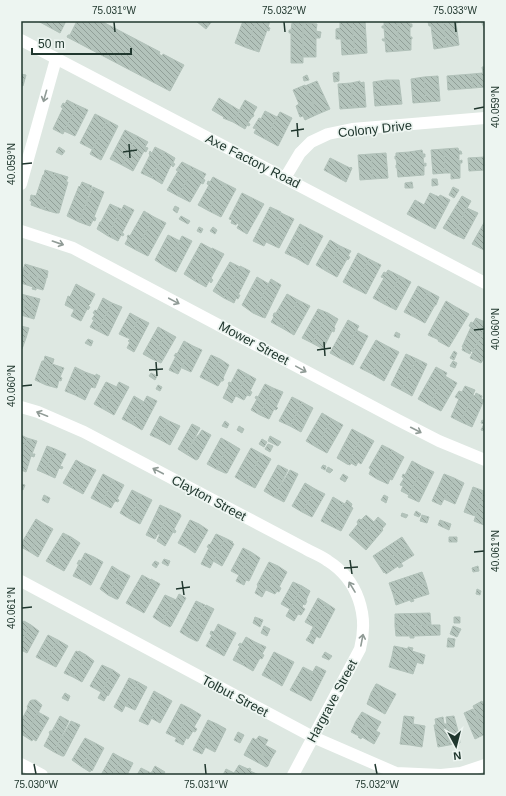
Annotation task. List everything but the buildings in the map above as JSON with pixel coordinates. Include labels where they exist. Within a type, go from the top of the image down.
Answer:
[{"type":"street","name":"Axe Factory Road","points":[[21,40],[485,283]]},
{"type":"street","points":[[21,184],[56,59]]},
{"type":"street","name":"Colony Drive","points":[[285,178],[300,153],[311,142],[328,134],[352,129],[485,118]]},
{"type":"street","name":"Mower Street","points":[[21,231],[73,248],[398,420],[439,441],[485,460]]},
{"type":"street","name":"Clayton Street","points":[[21,407],[38,412],[84,432],[328,561],[341,572],[353,586],[360,603],[363,624]]},
{"type":"street","name":"Tolbut Street","points":[[21,582],[313,737],[396,773],[441,775],[460,773],[485,765]]},
{"type":"street","name":"Hargrave Street","points":[[293,775],[360,649],[363,637],[363,624]]},
{"type":"street","points":[[21,764],[42,775]]}]
